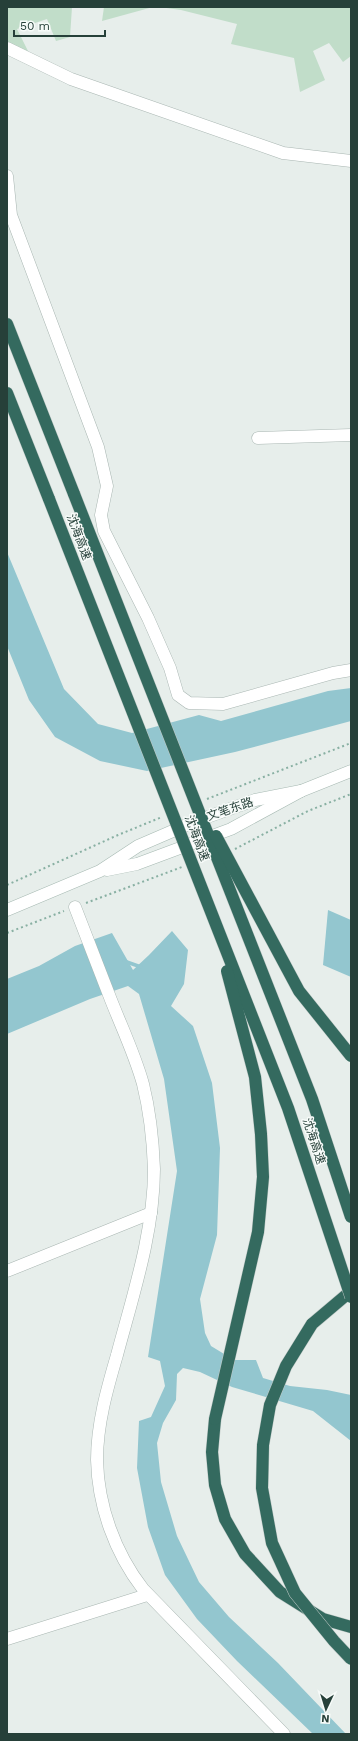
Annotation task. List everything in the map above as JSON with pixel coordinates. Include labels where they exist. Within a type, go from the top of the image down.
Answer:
[{"type":"highway","name":"沈海高速","points":[[7,324],[312,1099],[351,1217]]},
{"type":"highway","name":"沈海高速","points":[[7,393],[288,1108],[351,1297]]},
{"type":"highway","points":[[190,789],[299,991],[351,1056]]},
{"type":"highway","points":[[172,813],[229,977],[255,1077],[261,1134],[263,1177],[258,1232],[216,1419],[212,1452],[215,1485],[225,1519],[245,1554],[280,1592],[323,1619],[351,1627]]},
{"type":"highway","points":[[351,1291],[312,1324],[286,1366],[270,1405],[263,1446],[262,1488],[272,1543],[295,1593],[334,1641],[351,1659]]},
{"type":"street","points":[[7,48],[71,79],[283,153],[351,161]]},
{"type":"street","points":[[7,176],[11,215],[98,447],[106,486],[101,515],[104,530],[148,618],[170,668],[178,695],[189,703],[223,704],[333,673],[351,670]]},
{"type":"street","points":[[258,438],[351,435]]},
{"type":"street","name":"文笔东路","points":[[100,871],[137,864],[231,829],[301,791],[351,771]]},
{"type":"street","name":"文笔东路","points":[[7,910],[100,871],[138,846],[196,821],[255,800],[301,791]]},
{"type":"street","points":[[75,907],[143,1083],[149,1110],[154,1169],[151,1213],[143,1253],[102,1414],[97,1461],[103,1502],[112,1534],[126,1563],[147,1595],[284,1734]]},
{"type":"street","points":[[7,1271],[151,1213]]},
{"type":"street","points":[[7,1639],[147,1595]]},
{"type":"green space","points":[[7,7],[72,7],[70,37],[56,41],[47,19],[17,29],[30,55],[7,51]]},
{"type":"green space","points":[[104,7],[153,7],[102,21]]},
{"type":"green space","points":[[159,7],[351,7],[351,56],[343,62],[329,43],[313,51],[325,80],[300,92],[294,58],[231,44],[237,24],[181,10]]},
{"type":"water","points":[[7,552],[64,689],[98,724],[132,733],[199,715],[221,721],[328,691],[351,688],[351,721],[235,752],[147,771],[100,761],[55,737],[29,700],[7,646]]},
{"type":"water","points":[[328,910],[351,920],[351,977],[323,965]]},
{"type":"water","points":[[172,931],[188,950],[184,984],[171,1006],[193,1026],[212,1083],[220,1148],[217,1235],[200,1299],[205,1333],[211,1346],[234,1360],[256,1360],[263,1378],[290,1386],[327,1390],[351,1395],[351,1441],[313,1411],[232,1387],[200,1372],[183,1368],[177,1374],[176,1400],[163,1423],[157,1443],[161,1482],[177,1536],[199,1582],[229,1617],[278,1663],[346,1734],[313,1734],[237,1661],[197,1619],[165,1575],[148,1527],[137,1468],[139,1421],[151,1417],[165,1386],[160,1361],[148,1357],[177,1171],[164,1079],[139,994],[128,986],[90,999],[7,1034],[7,979],[39,966],[75,946],[112,933],[133,970]]},
{"type":"waterway","points":[[124,961],[141,967]]}]
